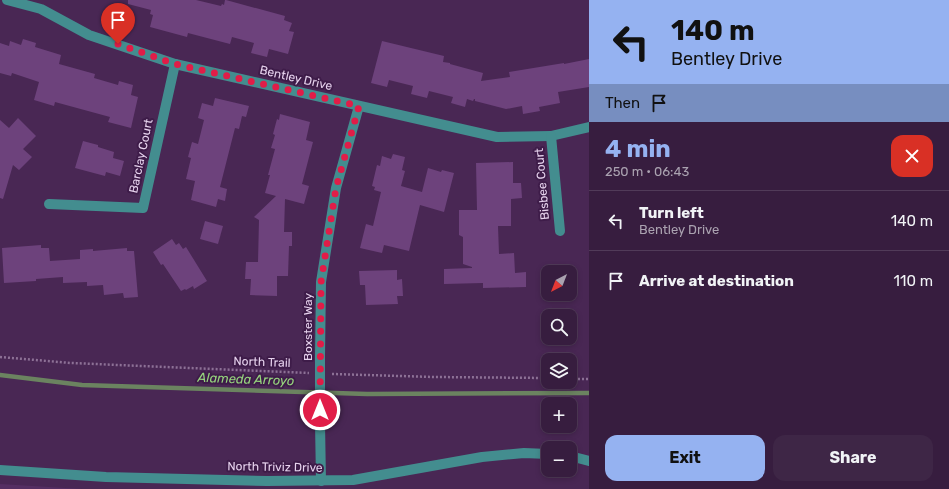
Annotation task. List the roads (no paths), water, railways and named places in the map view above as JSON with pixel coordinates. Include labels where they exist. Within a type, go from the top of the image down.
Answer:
[{"type":"street","name":"Bentley Drive","points":[[7,0],[41,8],[89,35],[175,64],[497,137],[551,136],[589,127]]},
{"type":"street","name":"Barclay Court","points":[[49,204],[143,208],[175,64]]},
{"type":"street","name":"Boxster Way","points":[[321,481],[321,282],[336,188],[359,106]]},
{"type":"street","name":"Bisbee Court","points":[[551,136],[560,231]]},
{"type":"street","name":"North Triviz Drive","points":[[0,470],[106,477],[321,481],[353,480],[482,457],[524,453],[541,454]]},
{"type":"street","points":[[577,458],[589,461]]},
{"type":"waterway","name":"Alameda Arroyo","points":[[0,375],[82,385],[367,394],[589,393]]}]
